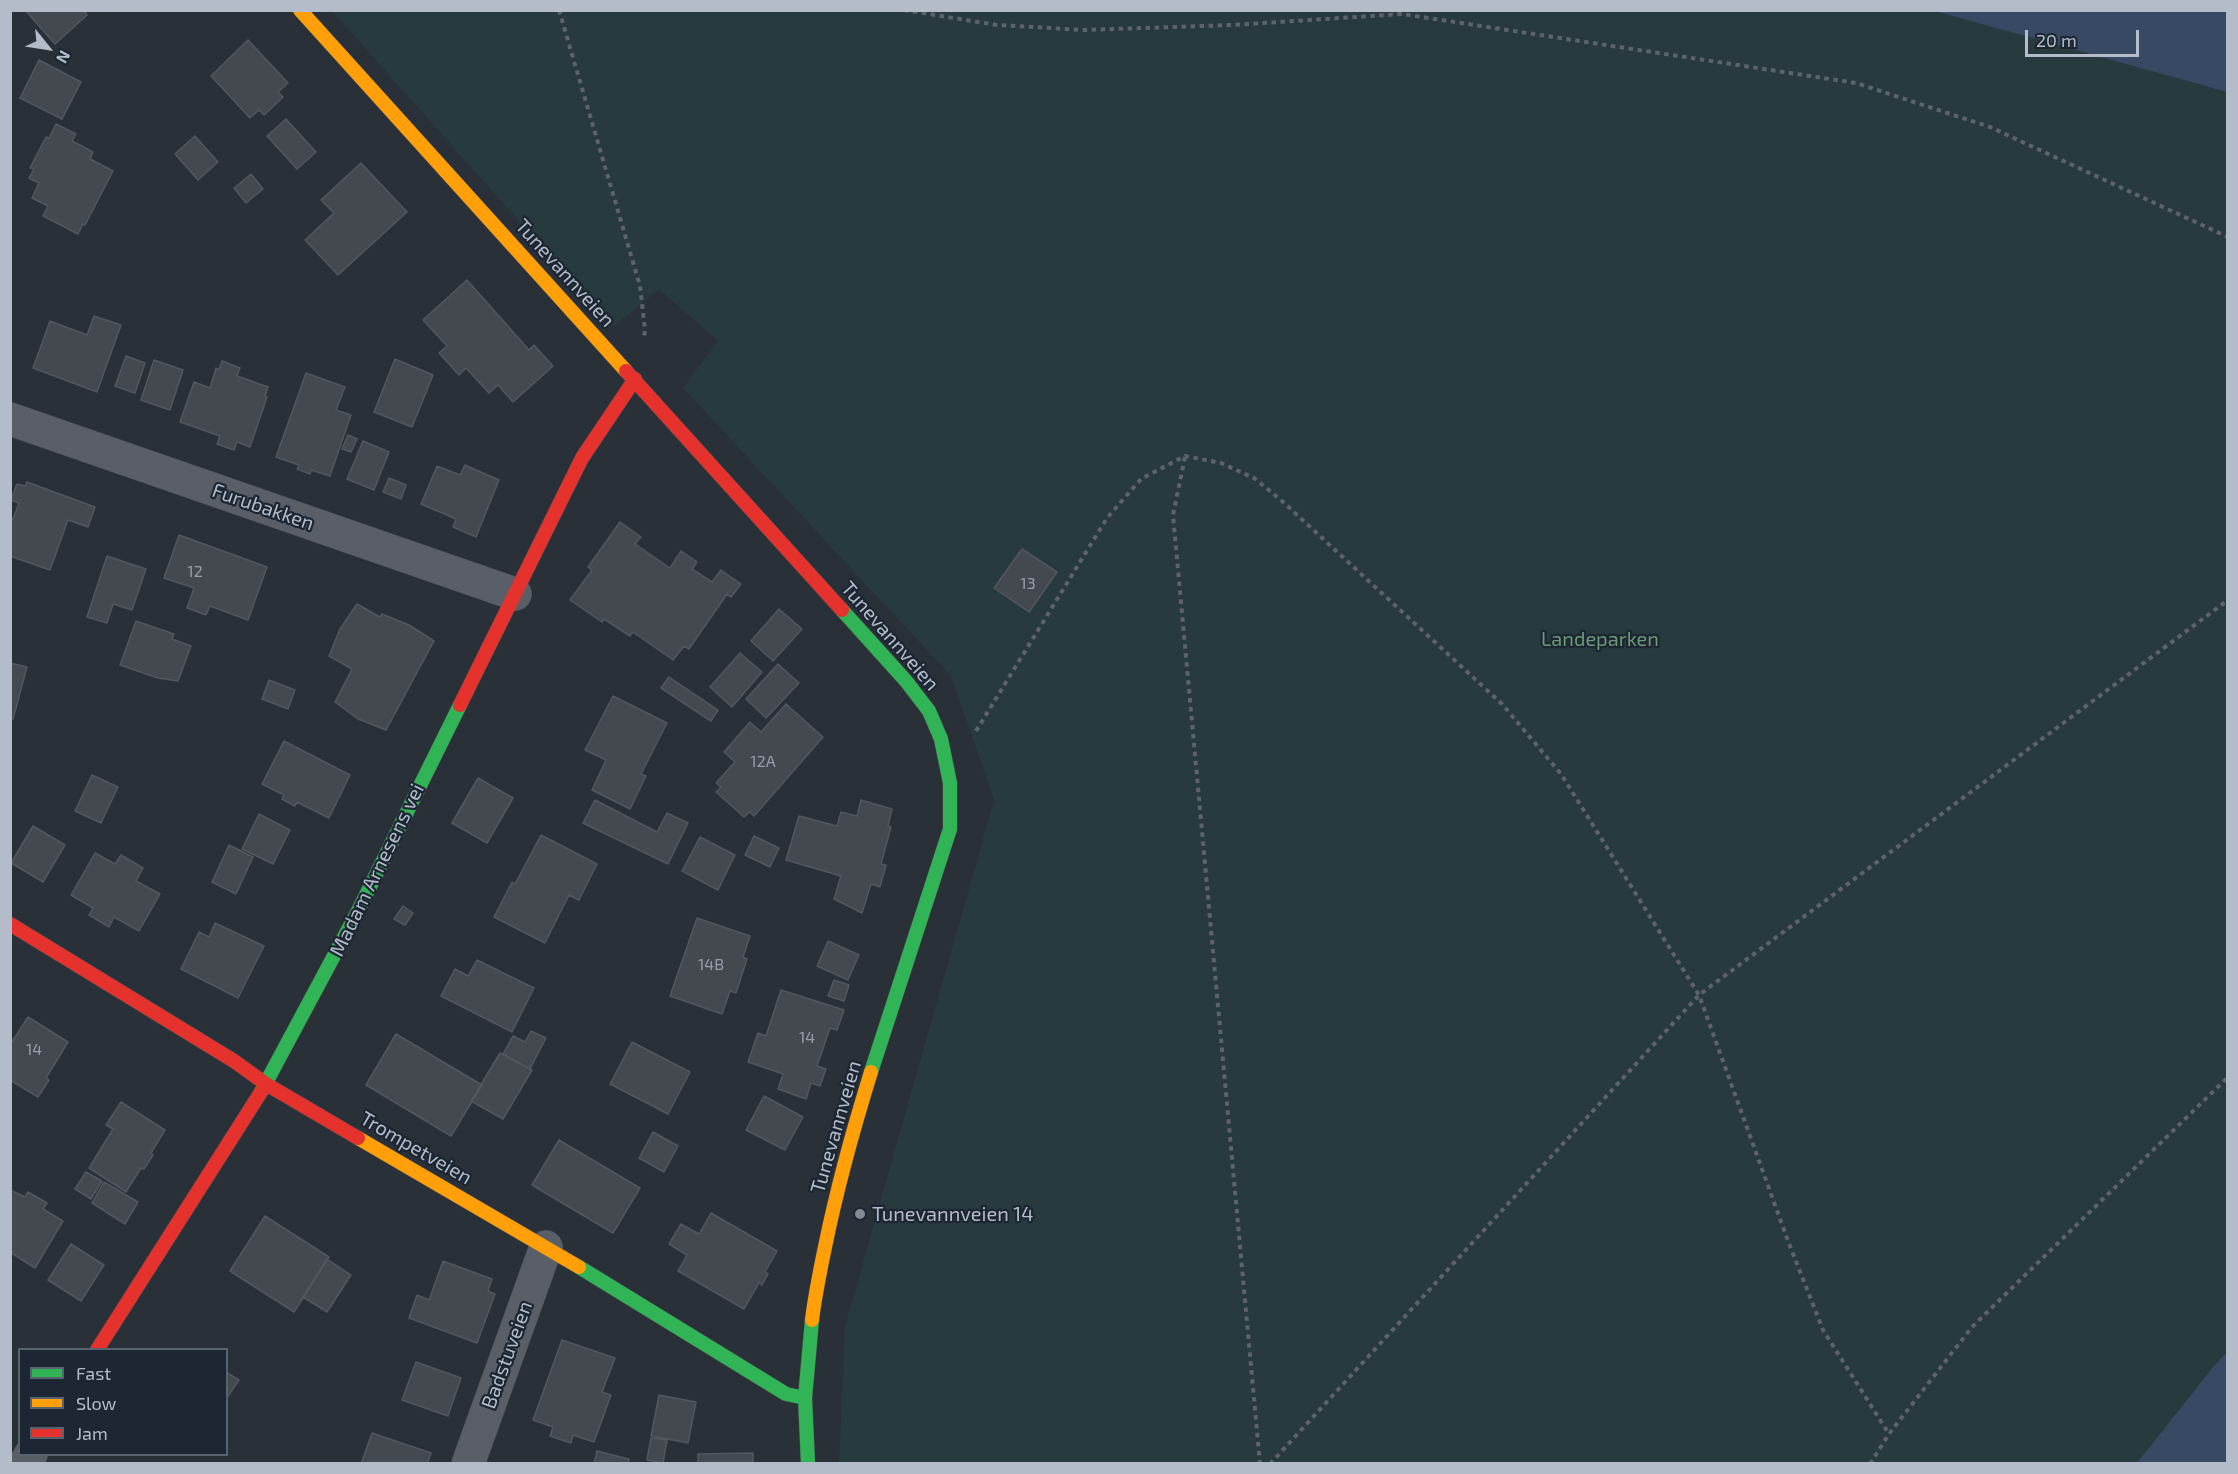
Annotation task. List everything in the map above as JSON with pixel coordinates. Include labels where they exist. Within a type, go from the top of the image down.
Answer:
[{"type":"street","name":"Tunevannveien","points":[[300,10],[636,379],[881,653],[928,710],[944,746],[950,774],[952,800],[950,829],[860,1110],[831,1218],[814,1301],[805,1398],[808,1464]]},
{"type":"street","name":"Madam Arnesens vei","points":[[98,1348],[266,1083],[358,912],[582,458],[636,379]]},
{"type":"street","name":"Furubakken","points":[[10,419],[515,594]]},
{"type":"street","name":"Trompetveien","points":[[10,924],[234,1061],[266,1083],[546,1247],[786,1394],[805,1398]]},
{"type":"street","name":"Badstuveien","points":[[468,1464],[546,1247]]},
{"type":"path","points":[[559,10],[640,286],[645,330],[636,379]]},
{"type":"path","points":[[904,10],[997,25],[1084,30],[1233,25],[1402,14],[1856,83],[1990,127],[2228,237]]},
{"type":"path","points":[[1185,456],[1173,515],[1260,1464]]},
{"type":"path","points":[[950,774],[1107,518],[1141,479],[1185,456],[1221,463],[1254,478],[1503,704],[1561,774],[1699,995],[1788,1241],[1824,1330],[1889,1434]]},
{"type":"path","points":[[1270,1464],[1699,995],[2228,600]]},
{"type":"path","points":[[1870,1464],[1889,1434],[1972,1327],[2228,1077]]},
{"type":"green space","name":"Landeparken","points":[[1934,10],[2227,92],[2227,1352],[2137,1463],[839,1463],[845,1326],[994,800],[951,676],[683,388],[718,341],[659,289],[613,327],[332,11]]},
{"type":"water","points":[[1935,11],[2227,11],[2227,92]]},
{"type":"water","points":[[2227,1352],[2227,1463],[2137,1463],[2213,1367]]},
{"type":"building","points":[[25,10],[83,10],[87,15],[55,44]]},
{"type":"building","points":[[248,40],[288,83],[278,92],[283,97],[264,115],[259,110],[250,118],[211,76]]},
{"type":"building","points":[[39,60],[81,82],[62,119],[20,98]]},
{"type":"building","points":[[286,119],[316,152],[297,169],[267,136]]},
{"type":"building","points":[[56,124],[76,134],[72,141],[93,152],[90,159],[113,171],[78,234],[43,216],[48,206],[32,198],[39,183],[29,178],[34,169],[30,168],[46,137],[49,138]]},
{"type":"building","points":[[195,136],[218,162],[198,180],[175,154]]},
{"type":"building","points":[[361,163],[407,212],[338,275],[305,240],[334,213],[321,200]]},
{"type":"building","points":[[251,174],[263,189],[246,203],[234,188]]},
{"type":"building","points":[[467,280],[529,350],[534,345],[553,366],[513,402],[498,385],[489,393],[466,368],[459,375],[439,353],[447,346],[423,320]]},
{"type":"building","points":[[94,316],[121,325],[97,392],[33,368],[50,321],[87,335]]},
{"type":"building","points":[[126,356],[145,363],[135,393],[115,386]]},
{"type":"building","points":[[395,359],[433,375],[412,427],[374,412]]},
{"type":"building","points":[[154,360],[183,370],[170,410],[141,400]]},
{"type":"building","points":[[222,361],[240,368],[237,376],[268,387],[265,396],[267,397],[250,447],[237,442],[234,450],[217,444],[220,436],[180,422],[194,382],[210,388],[216,368],[219,370]]},
{"type":"building","points":[[306,373],[345,387],[336,410],[351,415],[330,476],[311,470],[310,474],[297,469],[299,465],[276,457]]},
{"type":"building","points":[[348,435],[357,439],[351,452],[342,449]]},
{"type":"building","points":[[363,441],[389,452],[374,490],[347,479]]},
{"type":"building","points":[[465,465],[499,480],[476,537],[453,527],[456,519],[421,504],[437,466],[460,475]]},
{"type":"building","points":[[389,478],[406,485],[401,499],[383,492]]},
{"type":"building","points":[[27,482],[95,507],[88,527],[68,520],[50,570],[10,556],[10,518],[13,519],[19,503],[11,500],[17,484],[25,486]]},
{"type":"building","points":[[620,522],[641,537],[635,544],[670,568],[681,551],[697,562],[692,569],[712,582],[721,570],[741,584],[731,597],[727,594],[689,649],[684,646],[673,660],[633,632],[630,636],[604,619],[602,622],[570,600],[592,570],[588,567]]},
{"type":"building","points":[[179,535],[267,567],[248,620],[210,606],[206,615],[187,608],[194,588],[164,578]]},
{"type":"building","points":[[1022,549],[1057,572],[1029,612],[994,588]]},
{"type":"building","points":[[107,556],[146,569],[132,610],[113,604],[107,623],[87,617]]},
{"type":"building","points":[[357,604],[380,617],[382,614],[409,625],[434,641],[386,730],[358,719],[335,702],[352,669],[329,656],[340,629]]},
{"type":"building","points":[[779,609],[802,629],[773,661],[751,641]]},
{"type":"building","points":[[136,621],[174,634],[172,639],[191,646],[178,681],[158,678],[120,665]]},
{"type":"building","points":[[740,653],[762,672],[732,707],[710,687]]},
{"type":"building","points":[[10,663],[27,667],[13,719],[10,718]]},
{"type":"building","points":[[778,664],[799,683],[766,718],[746,699]]},
{"type":"building","points":[[669,677],[718,710],[711,721],[661,688]]},
{"type":"building","points":[[269,680],[295,690],[288,709],[262,699]]},
{"type":"building","points":[[613,696],[667,723],[641,774],[646,776],[630,809],[592,790],[606,760],[585,750]]},
{"type":"building","points":[[786,704],[823,737],[754,816],[750,812],[744,817],[716,792],[721,787],[716,783],[735,762],[724,752],[750,722],[761,732]]},
{"type":"building","points":[[284,741],[350,775],[329,818],[297,802],[295,806],[282,799],[284,795],[262,784]]},
{"type":"building","points":[[92,775],[118,787],[101,823],[75,811]]},
{"type":"building","points":[[478,778],[513,798],[487,843],[452,823]]},
{"type":"building","points":[[595,800],[657,832],[667,813],[688,823],[668,864],[583,823]]},
{"type":"building","points":[[861,800],[892,809],[888,826],[891,827],[881,864],[886,865],[880,887],[871,884],[862,913],[834,899],[841,876],[786,860],[799,816],[837,826],[841,812],[857,816]]},
{"type":"building","points":[[259,814],[290,830],[273,864],[242,849]]},
{"type":"building","points":[[33,826],[65,845],[43,882],[11,863]]},
{"type":"building","points":[[541,835],[597,864],[579,900],[569,895],[545,943],[494,917],[512,882],[515,884]]},
{"type":"building","points":[[754,836],[779,848],[770,867],[745,855]]},
{"type":"building","points":[[700,837],[735,855],[718,890],[682,871]]},
{"type":"building","points":[[229,845],[253,857],[236,894],[212,882]]},
{"type":"building","points":[[95,853],[115,864],[121,855],[143,868],[136,881],[160,894],[139,931],[114,917],[109,927],[89,915],[93,908],[71,895]]},
{"type":"building","points":[[403,906],[413,913],[405,925],[394,919]]},
{"type":"building","points":[[697,918],[750,936],[743,957],[747,959],[736,993],[730,991],[722,1014],[670,996]]},
{"type":"building","points":[[215,923],[264,946],[238,998],[181,969],[199,932],[209,937]]},
{"type":"building","points":[[828,941],[859,955],[848,980],[817,966]]},
{"type":"building","points":[[477,960],[534,988],[512,1032],[441,996],[455,969],[468,976]]},
{"type":"building","points":[[834,980],[849,985],[844,1001],[828,996]]},
{"type":"building","points":[[781,990],[844,1010],[837,1030],[830,1028],[817,1066],[826,1069],[820,1086],[811,1083],[806,1099],[778,1089],[783,1074],[748,1062],[758,1033],[766,1036]]},
{"type":"building","points":[[28,1017],[68,1042],[46,1078],[49,1080],[38,1097],[10,1080],[10,1045]]},
{"type":"building","points":[[531,1031],[546,1038],[530,1069],[503,1054],[513,1036],[525,1042]]},
{"type":"building","points":[[396,1034],[482,1085],[451,1136],[366,1085]]},
{"type":"building","points":[[632,1042],[690,1072],[668,1114],[610,1084]]},
{"type":"building","points":[[500,1053],[532,1070],[503,1119],[471,1101]]},
{"type":"building","points":[[764,1096],[803,1117],[785,1150],[746,1130]]},
{"type":"building","points":[[121,1102],[165,1130],[151,1153],[153,1155],[144,1169],[141,1168],[126,1192],[89,1168],[113,1129],[106,1125]]},
{"type":"building","points":[[653,1132],[678,1146],[664,1172],[639,1158]]},
{"type":"building","points":[[559,1140],[640,1188],[613,1233],[532,1185]]},
{"type":"building","points":[[86,1172],[102,1181],[91,1199],[75,1189]]},
{"type":"building","points":[[104,1182],[138,1202],[125,1224],[92,1203]]},
{"type":"building","points":[[10,1190],[25,1197],[28,1192],[47,1203],[43,1209],[63,1221],[35,1268],[10,1252]]},
{"type":"building","points":[[711,1213],[777,1251],[765,1272],[768,1274],[762,1285],[759,1283],[744,1309],[678,1271],[687,1255],[669,1244],[681,1224],[699,1234]]},
{"type":"building","points":[[265,1216],[329,1257],[294,1312],[230,1271]]},
{"type":"building","points":[[71,1244],[104,1265],[81,1301],[48,1280]]},
{"type":"building","points":[[327,1259],[351,1275],[327,1312],[303,1297]]},
{"type":"building","points":[[443,1261],[492,1279],[488,1291],[495,1294],[477,1343],[409,1318],[417,1295],[429,1300]]},
{"type":"building","points":[[562,1340],[615,1358],[602,1392],[611,1395],[594,1442],[573,1435],[571,1443],[550,1436],[553,1427],[533,1420]]},
{"type":"building","points":[[416,1362],[461,1378],[448,1416],[402,1400]]},
{"type":"building","points":[[228,1373],[239,1380],[228,1396]]},
{"type":"building","points":[[659,1395],[696,1402],[688,1443],[651,1436]]},
{"type":"building","points":[[372,1433],[431,1453],[427,1464],[361,1464]]},
{"type":"building","points":[[651,1438],[667,1440],[663,1463],[647,1460]]},
{"type":"building","points":[[597,1451],[629,1459],[628,1464],[594,1464]]},
{"type":"building","points":[[753,1453],[753,1464],[698,1464],[698,1454]]},
{"type":"traffic: fast","points":[[842,610],[906,681],[929,711],[941,739],[950,783],[950,829],[871,1072]]},
{"type":"traffic: fast","points":[[261,1092],[358,911],[460,705]]},
{"type":"traffic: fast","points":[[579,1267],[786,1394],[805,1398]]},
{"type":"traffic: fast","points":[[808,1464],[805,1398],[812,1320]]},
{"type":"traffic: slow","points":[[300,10],[626,371]]},
{"type":"traffic: slow","points":[[812,1320],[819,1274],[835,1203],[871,1072]]},
{"type":"traffic: slow","points":[[358,1138],[579,1267]]},
{"type":"traffic: jam","points":[[626,371],[842,610]]},
{"type":"traffic: jam","points":[[460,705],[582,458],[635,379]]},
{"type":"traffic: jam","points":[[10,924],[234,1061],[266,1084],[358,1138]]},
{"type":"traffic: jam","points":[[98,1348],[261,1092]]},
{"type":"place","name":"Tunevannveien 14","points":[[860,1214]]}]
